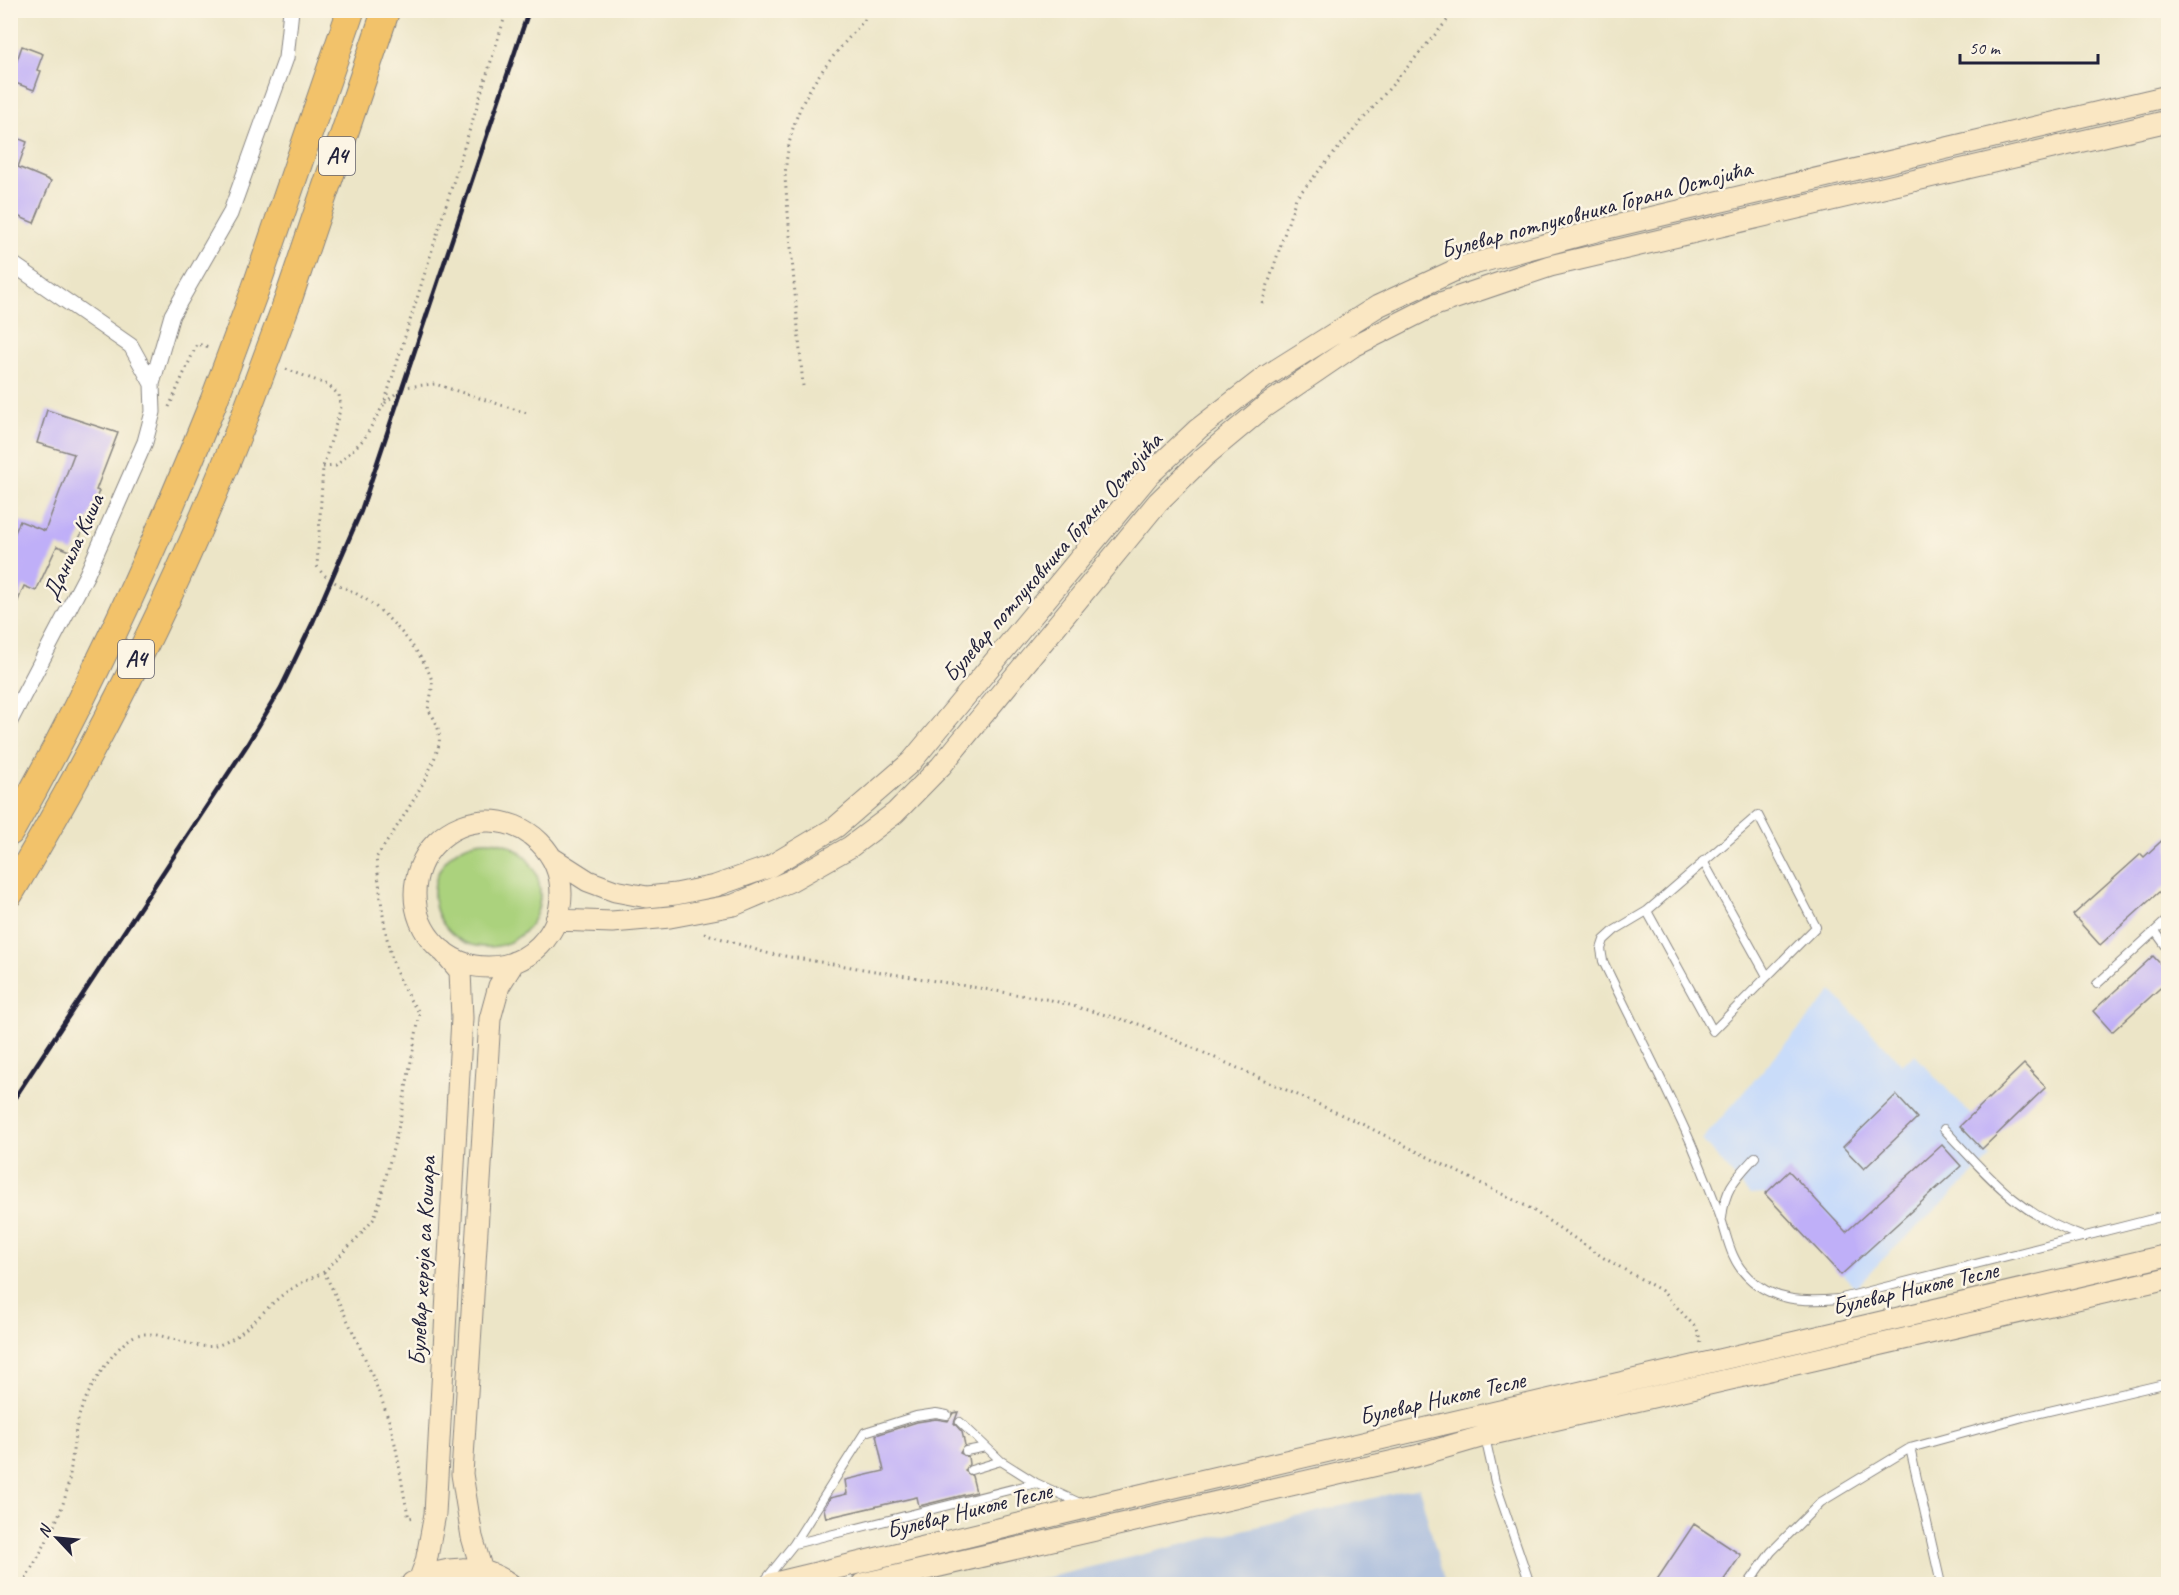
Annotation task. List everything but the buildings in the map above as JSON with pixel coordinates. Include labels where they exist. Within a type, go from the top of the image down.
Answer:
[{"type":"highway","name":"A4","points":[[10,832],[64,734],[125,612],[213,403],[255,290],[351,10]]},
{"type":"highway","name":"A4","points":[[10,893],[85,760],[135,662],[208,505],[288,300],[386,10]]},
{"type":"main road","name":"Булевар потпуковника Горана Остојића","points":[[552,858],[588,882],[615,891],[648,897],[676,894],[715,886],[769,867],[836,827],[911,762],[1149,475],[1198,429],[1265,377],[1378,306],[1462,267],[1608,228],[2169,96]]},
{"type":"main road","name":"Булевар потпуковника Горана Остојића","points":[[556,920],[612,922],[670,917],[734,905],[790,881],[850,847],[895,813],[941,766],[1158,502],[1203,457],[1264,407],[1352,347],[1435,305],[1550,266],[2169,121]]},
{"type":"main road","points":[[502,822],[531,834],[552,858],[561,889],[556,920],[546,938],[532,952],[514,962],[477,966],[465,963],[443,951],[423,926],[415,895],[422,864],[441,838],[469,823],[502,822]]},
{"type":"main road","name":"Булевар хероја са Кошара","points":[[415,1581],[426,1562],[435,1514],[462,1018],[460,971],[443,951]]},
{"type":"main road","points":[[482,1571],[471,1537],[462,1474],[490,1018],[498,986],[514,962]]},
{"type":"main road","name":"Булевар Николе Тесле","points":[[862,1584],[1416,1456],[1481,1426],[1706,1362],[2169,1255]]},
{"type":"main road","name":"Булевар Николе Тесле","points":[[771,1584],[1089,1507],[1481,1426],[2169,1278]]},
{"type":"main road","points":[[415,1581],[455,1569],[482,1571],[510,1584]]},
{"type":"street","points":[[152,384],[172,315],[230,214],[286,58],[291,10]]},
{"type":"street","points":[[10,262],[131,346],[152,384]]},
{"type":"street","name":"Данила Киша","points":[[10,721],[87,574],[145,442],[153,412],[152,384]]},
{"type":"lane","points":[[1647,911],[1713,1031],[1816,927],[1758,814],[1647,911],[1615,930],[1604,940],[1601,950],[1603,961],[1690,1141],[1722,1219]]},
{"type":"lane","points":[[1703,861],[1767,976]]},
{"type":"lane","points":[[2097,984],[2169,919]]},
{"type":"lane","points":[[2155,931],[2169,949]]},
{"type":"lane","points":[[1944,1129],[2019,1205],[2038,1218],[2085,1237]]},
{"type":"lane","points":[[1755,1158],[1733,1182],[1724,1197],[1722,1219],[1725,1239],[1734,1259],[1747,1277],[1763,1289],[1789,1299],[1810,1302],[1838,1299],[2169,1215]]},
{"type":"lane","points":[[1748,1584],[1771,1552],[1821,1502],[1910,1448],[2023,1417],[2169,1383]]},
{"type":"lane","points":[[762,1584],[794,1544],[861,1436],[871,1428],[936,1413],[947,1415]]},
{"type":"lane","points":[[960,1422],[1001,1461],[1036,1483],[1089,1507]]},
{"type":"lane","points":[[1481,1426],[1495,1482],[1528,1583]]},
{"type":"lane","points":[[962,1433],[972,1432]]},
{"type":"lane","points":[[966,1451],[986,1447]]},
{"type":"lane","points":[[1910,1448],[1941,1584]]},
{"type":"lane","points":[[971,1470],[1001,1461]]},
{"type":"lane","points":[[794,1544],[937,1505],[1036,1483]]},
{"type":"path","points":[[323,467],[336,466],[364,439],[384,404],[507,10]]},
{"type":"path","points":[[803,386],[785,178],[787,149],[801,104],[815,79],[873,10]]},
{"type":"path","points":[[1263,303],[1296,198],[1456,10]]},
{"type":"path","points":[[153,412],[171,406],[197,344],[218,350]]},
{"type":"path","points":[[23,1584],[50,1534],[66,1494],[80,1412],[98,1377],[118,1349],[133,1336],[147,1334],[201,1346],[216,1346],[232,1338],[291,1289],[324,1272],[373,1220],[385,1188],[395,1144],[420,1013],[409,1000],[388,947],[376,858],[410,806],[439,747],[437,720],[428,710],[432,683],[423,662],[393,624],[366,598],[322,575],[317,566],[323,467],[340,407],[339,395],[328,385],[282,368]]},
{"type":"path","points":[[384,404],[403,387],[435,384],[530,414]]},
{"type":"path","points":[[704,933],[766,953],[1051,1000],[1143,1024],[1362,1124],[1528,1207],[1604,1258],[1662,1291],[1697,1329],[1706,1362]]},
{"type":"path","points":[[324,1272],[357,1339],[390,1425],[410,1518],[435,1514]]},
{"type":"shaded area","points":[[1832,991],[1902,1064],[1915,1055],[1971,1115],[1961,1126],[1991,1158],[1882,1260],[1856,1288],[1765,1194],[1750,1195],[1702,1140]]},
{"type":"shaded area","points":[[1419,1487],[1445,1584],[1021,1584]]},
{"type":"green space","points":[[487,841],[507,845],[525,856],[536,874],[540,894],[536,914],[525,932],[507,943],[487,947],[467,943],[449,932],[438,914],[434,894],[438,874],[449,856],[467,845]]},
{"type":"railway","points":[[10,1105],[247,745],[281,688],[312,624],[361,511],[529,10]]}]
